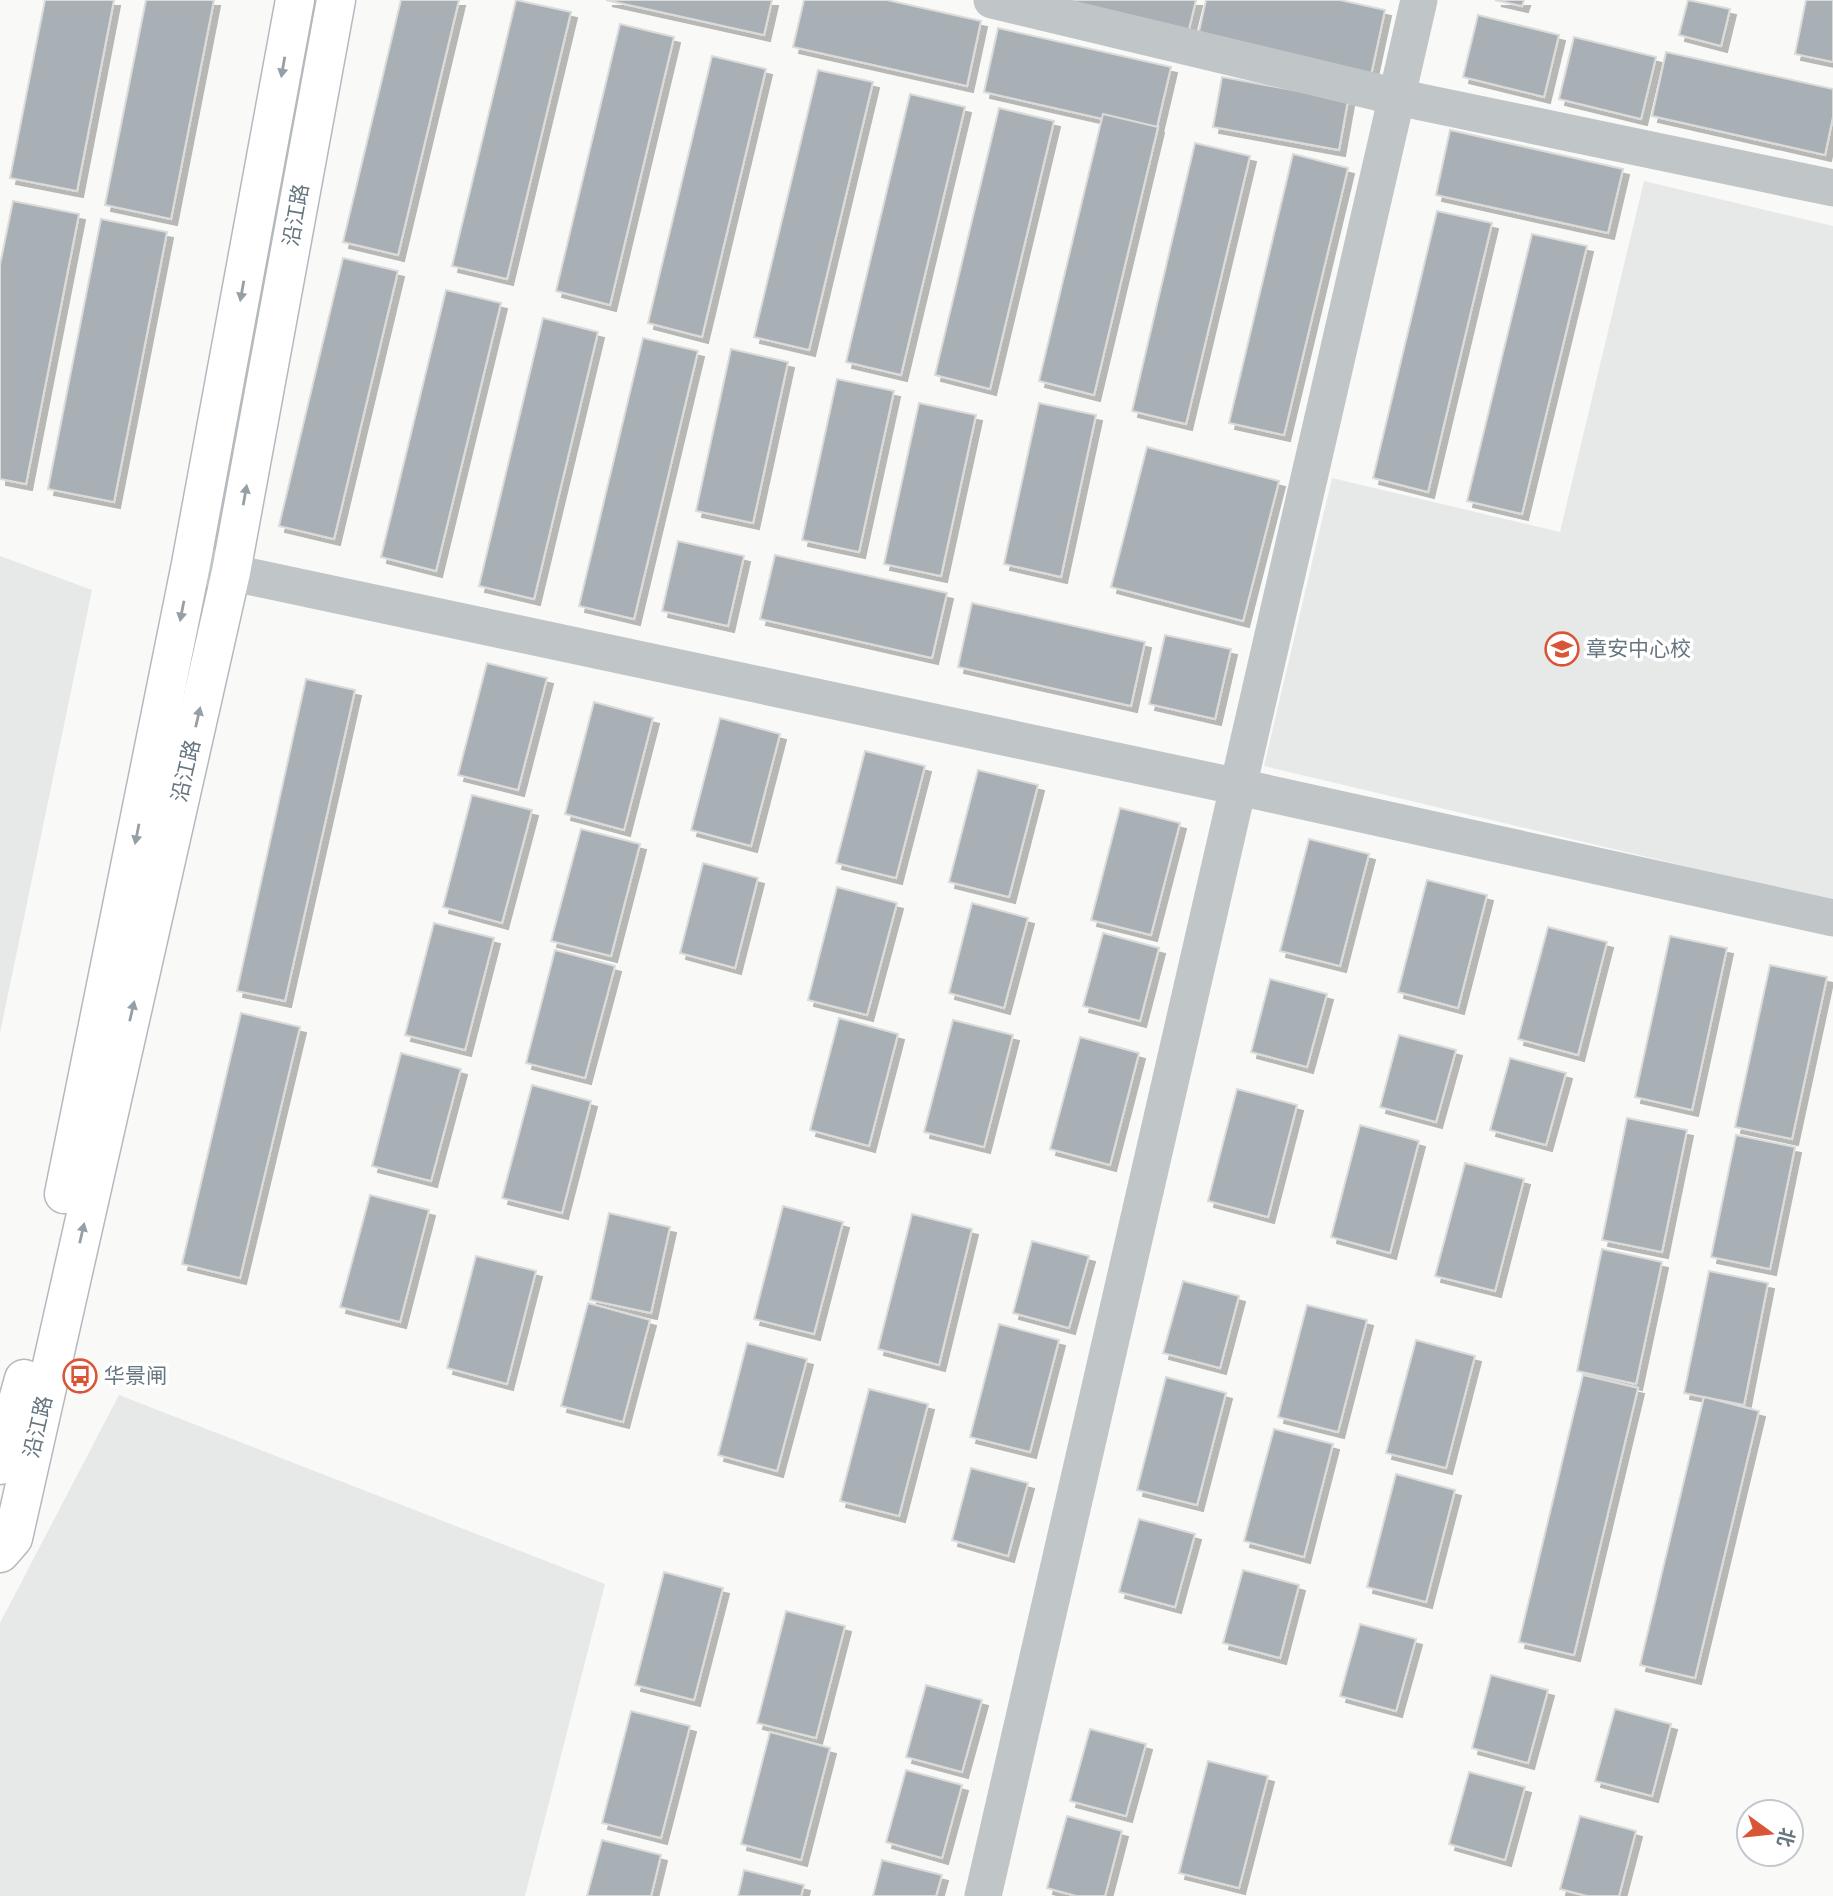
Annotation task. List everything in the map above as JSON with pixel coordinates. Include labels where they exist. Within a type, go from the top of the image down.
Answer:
[{"type":"main road","name":"沿江路","points":[[0,1465],[35,1339],[191,564],[295,0]]},
{"type":"main road","name":"沿江路","points":[[7,1546],[231,572],[336,0]]},
{"type":"street","points":[[992,0],[1397,97],[1833,187]]},
{"type":"street","points":[[983,1896],[1419,0]]},
{"type":"street","points":[[191,564],[1833,918]]},
{"type":"shaded area","name":"章安中心校","points":[[1644,181],[1833,226],[1833,901],[1264,766],[1332,478],[1560,532]]},
{"type":"shaded area","points":[[0,556],[92,590],[0,1033]]},
{"type":"shaded area","points":[[119,1395],[605,1584],[525,1896],[0,1896],[0,1623]]},
{"type":"building","points":[[45,0],[114,0],[77,191],[10,178]]},
{"type":"building","points":[[146,0],[214,0],[171,219],[105,205]]},
{"type":"building","points":[[401,0],[459,0],[398,255],[343,242]]},
{"type":"building","points":[[516,0],[571,12],[507,279],[452,266]]},
{"type":"building","points":[[606,0],[772,0],[764,35]]},
{"type":"building","points":[[804,0],[887,0],[981,21],[967,86],[793,47]]},
{"type":"building","points":[[1039,0],[1196,0],[1188,33]]},
{"type":"building","points":[[1206,0],[1340,0],[1385,10],[1371,75],[1198,36]]},
{"type":"building","points":[[1495,0],[1524,0],[1522,6]]},
{"type":"building","points":[[1688,0],[1730,9],[1721,46],[1679,35]]},
{"type":"building","points":[[1806,0],[1833,0],[1833,62],[1795,54]]},
{"type":"building","points":[[1478,15],[1559,35],[1544,97],[1463,77]]},
{"type":"building","points":[[620,24],[674,37],[610,305],[556,291]]},
{"type":"building","points":[[998,28],[1171,67],[1156,131],[984,92]]},
{"type":"building","points":[[1574,37],[1656,57],[1641,119],[1559,99]]},
{"type":"building","points":[[1666,52],[1833,89],[1833,117],[1825,155],[1652,116]]},
{"type":"building","points":[[712,56],[766,69],[702,337],[648,323]]},
{"type":"building","points":[[818,70],[873,82],[809,350],[754,337]]},
{"type":"building","points":[[1222,77],[1348,100],[1339,150],[1213,127]]},
{"type":"building","points":[[910,94],[965,107],[901,375],[846,362]]},
{"type":"building","points":[[999,108],[1054,121],[990,389],[935,375]]},
{"type":"building","points":[[1103,114],[1158,127],[1094,395],[1039,381]]},
{"type":"building","points":[[1450,130],[1623,169],[1608,233],[1436,195]]},
{"type":"building","points":[[1195,143],[1250,156],[1186,424],[1132,411]]},
{"type":"building","points":[[1293,154],[1348,168],[1284,435],[1229,423]]},
{"type":"building","points":[[13,201],[79,214],[26,484],[0,479],[0,265]]},
{"type":"building","points":[[1437,211],[1492,223],[1428,492],[1373,478]]},
{"type":"building","points":[[101,219],[167,232],[114,502],[48,489]]},
{"type":"building","points":[[1532,234],[1587,246],[1522,514],[1467,501]]},
{"type":"building","points":[[343,258],[398,271],[334,539],[279,526]]},
{"type":"building","points":[[446,290],[501,303],[436,571],[381,557]]},
{"type":"building","points":[[543,318],[598,332],[534,599],[479,586]]},
{"type":"building","points":[[643,338],[698,351],[634,619],[579,606]]},
{"type":"building","points":[[731,349],[788,362],[753,523],[696,511]]},
{"type":"building","points":[[837,379],[894,391],[859,552],[802,540]]},
{"type":"building","points":[[919,403],[976,415],[941,576],[884,564]]},
{"type":"building","points":[[1039,403],[1096,415],[1061,577],[1004,564]]},
{"type":"building","points":[[1147,447],[1279,481],[1243,621],[1111,587]]},
{"type":"building","points":[[678,541],[744,556],[728,626],[662,611]]},
{"type":"building","points":[[775,555],[947,593],[932,658],[760,619]]},
{"type":"building","points":[[972,603],[1145,642],[1131,706],[958,667]]},
{"type":"building","points":[[1165,635],[1231,649],[1215,719],[1149,704]]},
{"type":"building","points":[[487,663],[547,678],[518,790],[458,775]]},
{"type":"building","points":[[306,679],[355,690],[285,1001],[237,991]]},
{"type":"building","points":[[594,702],[653,718],[624,830],[565,814]]},
{"type":"building","points":[[720,718],[780,734],[751,846],[691,830]]},
{"type":"building","points":[[865,751],[925,766],[896,878],[836,863]]},
{"type":"building","points":[[978,770],[1038,785],[1009,897],[949,882]]},
{"type":"building","points":[[472,795],[532,810],[502,923],[443,907]]},
{"type":"building","points":[[1120,808],[1180,823],[1151,935],[1091,920]]},
{"type":"building","points":[[581,829],[640,844],[611,956],[551,941]]},
{"type":"building","points":[[1309,839],[1369,854],[1340,966],[1280,951]]},
{"type":"building","points":[[703,863],[758,878],[735,968],[680,953]]},
{"type":"building","points":[[1427,880],[1487,895],[1458,1008],[1398,992]]},
{"type":"building","points":[[837,887],[897,903],[867,1015],[808,1000]]},
{"type":"building","points":[[972,903],[1028,918],[1004,1008],[949,993]]},
{"type":"building","points":[[434,923],[494,938],[465,1050],[405,1035]]},
{"type":"building","points":[[1548,927],[1607,942],[1578,1055],[1518,1039]]},
{"type":"building","points":[[1103,933],[1159,948],[1140,1021],[1083,1006]]},
{"type":"building","points":[[1670,936],[1727,948],[1692,1110],[1635,1097]]},
{"type":"building","points":[[555,950],[615,966],[585,1078],[526,1063]]},
{"type":"building","points":[[1770,965],[1827,977],[1792,1139],[1735,1127]]},
{"type":"building","points":[[1270,979],[1327,994],[1307,1067],[1251,1052]]},
{"type":"building","points":[[241,1013],[300,1027],[240,1278],[182,1264]]},
{"type":"building","points":[[839,1018],[898,1034],[869,1146],[810,1130]]},
{"type":"building","points":[[953,1020],[1013,1035],[984,1147],[924,1132]]},
{"type":"building","points":[[1399,1035],[1456,1050],[1436,1122],[1380,1107]]},
{"type":"building","points":[[1080,1037],[1139,1053],[1110,1165],[1050,1149]]},
{"type":"building","points":[[401,1053],[461,1069],[431,1181],[372,1166]]},
{"type":"building","points":[[1510,1058],[1566,1073],[1546,1145],[1490,1130]]},
{"type":"building","points":[[532,1085],[591,1101],[562,1213],[502,1198]]},
{"type":"building","points":[[1237,1089],[1297,1105],[1268,1217],[1208,1201]]},
{"type":"building","points":[[1627,1118],[1687,1130],[1662,1252],[1602,1240]]},
{"type":"building","points":[[1360,1125],[1419,1141],[1390,1253],[1331,1237]]},
{"type":"building","points":[[1736,1135],[1795,1147],[1770,1269],[1711,1257]]},
{"type":"building","points":[[1465,1163],[1524,1179],[1495,1291],[1435,1276]]},
{"type":"building","points":[[370,1195],[429,1210],[400,1322],[340,1307]]},
{"type":"building","points":[[783,1206],[843,1222],[814,1334],[754,1319]]},
{"type":"building","points":[[609,1213],[670,1227],[651,1313],[590,1300]]},
{"type":"building","points":[[912,1214],[972,1229],[939,1365],[878,1349]]},
{"type":"building","points":[[1032,1241],[1089,1256],[1069,1328],[1013,1313]]},
{"type":"building","points":[[1602,1249],[1662,1262],[1636,1384],[1577,1371]]},
{"type":"building","points":[[476,1256],[536,1271],[507,1384],[447,1368]]},
{"type":"building","points":[[1709,1271],[1768,1283],[1744,1405],[1684,1393]]},
{"type":"building","points":[[1183,1281],[1239,1296],[1220,1368],[1163,1353]]},
{"type":"building","points":[[588,1303],[650,1320],[623,1422],[561,1406]]},
{"type":"building","points":[[1307,1305],[1367,1320],[1338,1432],[1278,1417]]},
{"type":"building","points":[[999,1324],[1059,1340],[1030,1452],[970,1437]]},
{"type":"building","points":[[1416,1340],[1475,1356],[1446,1468],[1386,1453]]},
{"type":"building","points":[[747,1343],[807,1359],[777,1471],[718,1455]]},
{"type":"building","points":[[1583,1375],[1638,1388],[1574,1655],[1519,1642]]},
{"type":"building","points":[[1166,1377],[1226,1393],[1197,1505],[1137,1490]]},
{"type":"building","points":[[869,1389],[928,1404],[899,1516],[840,1501]]},
{"type":"building","points":[[1704,1397],[1759,1411],[1695,1678],[1640,1665]]},
{"type":"building","points":[[1274,1429],[1333,1444],[1304,1557],[1244,1541]]},
{"type":"building","points":[[971,1468],[1028,1483],[1008,1556],[952,1540]]},
{"type":"building","points":[[1396,1474],[1455,1490],[1426,1602],[1367,1587]]},
{"type":"building","points":[[1139,1519],[1195,1534],[1175,1607],[1119,1592]]},
{"type":"building","points":[[1243,1570],[1299,1585],[1280,1658],[1223,1643]]},
{"type":"building","points":[[664,1572],[723,1588],[694,1700],[635,1685]]},
{"type":"building","points":[[786,1611],[845,1626],[816,1738],[757,1723]]},
{"type":"building","points":[[1360,1624],[1416,1639],[1396,1711],[1340,1696]]},
{"type":"building","points":[[1491,1675],[1548,1690],[1528,1763],[1472,1748]]},
{"type":"building","points":[[926,1685],[982,1700],[962,1772],[906,1757]]},
{"type":"building","points":[[1615,1709],[1671,1724],[1652,1796],[1595,1781]]},
{"type":"building","points":[[631,1711],[690,1726],[661,1838],[602,1823]]},
{"type":"building","points":[[1090,1729],[1146,1744],[1126,1816],[1070,1801]]},
{"type":"building","points":[[770,1732],[830,1748],[801,1860],[741,1844]]},
{"type":"building","points":[[1208,1761],[1268,1776],[1239,1888],[1179,1873]]},
{"type":"building","points":[[906,1770],[962,1785],[942,1858],[886,1842]]},
{"type":"building","points":[[1469,1772],[1525,1787],[1505,1860],[1449,1844]]},
{"type":"building","points":[[1067,1816],[1122,1831],[1105,1896],[1076,1896],[1047,1888]]},
{"type":"building","points":[[1580,1816],[1636,1831],[1619,1896],[1587,1896],[1560,1889]]},
{"type":"building","points":[[602,1840],[661,1855],[651,1896],[587,1896]]},
{"type":"building","points":[[882,1860],[942,1875],[936,1896],[873,1896]]},
{"type":"building","points":[[744,1870],[804,1885],[801,1896],[738,1896]]},
{"type":"place","name":"章安中心校","points":[[1562,649]]},
{"type":"place","name":"华景闸","points":[[80,1376]]}]
